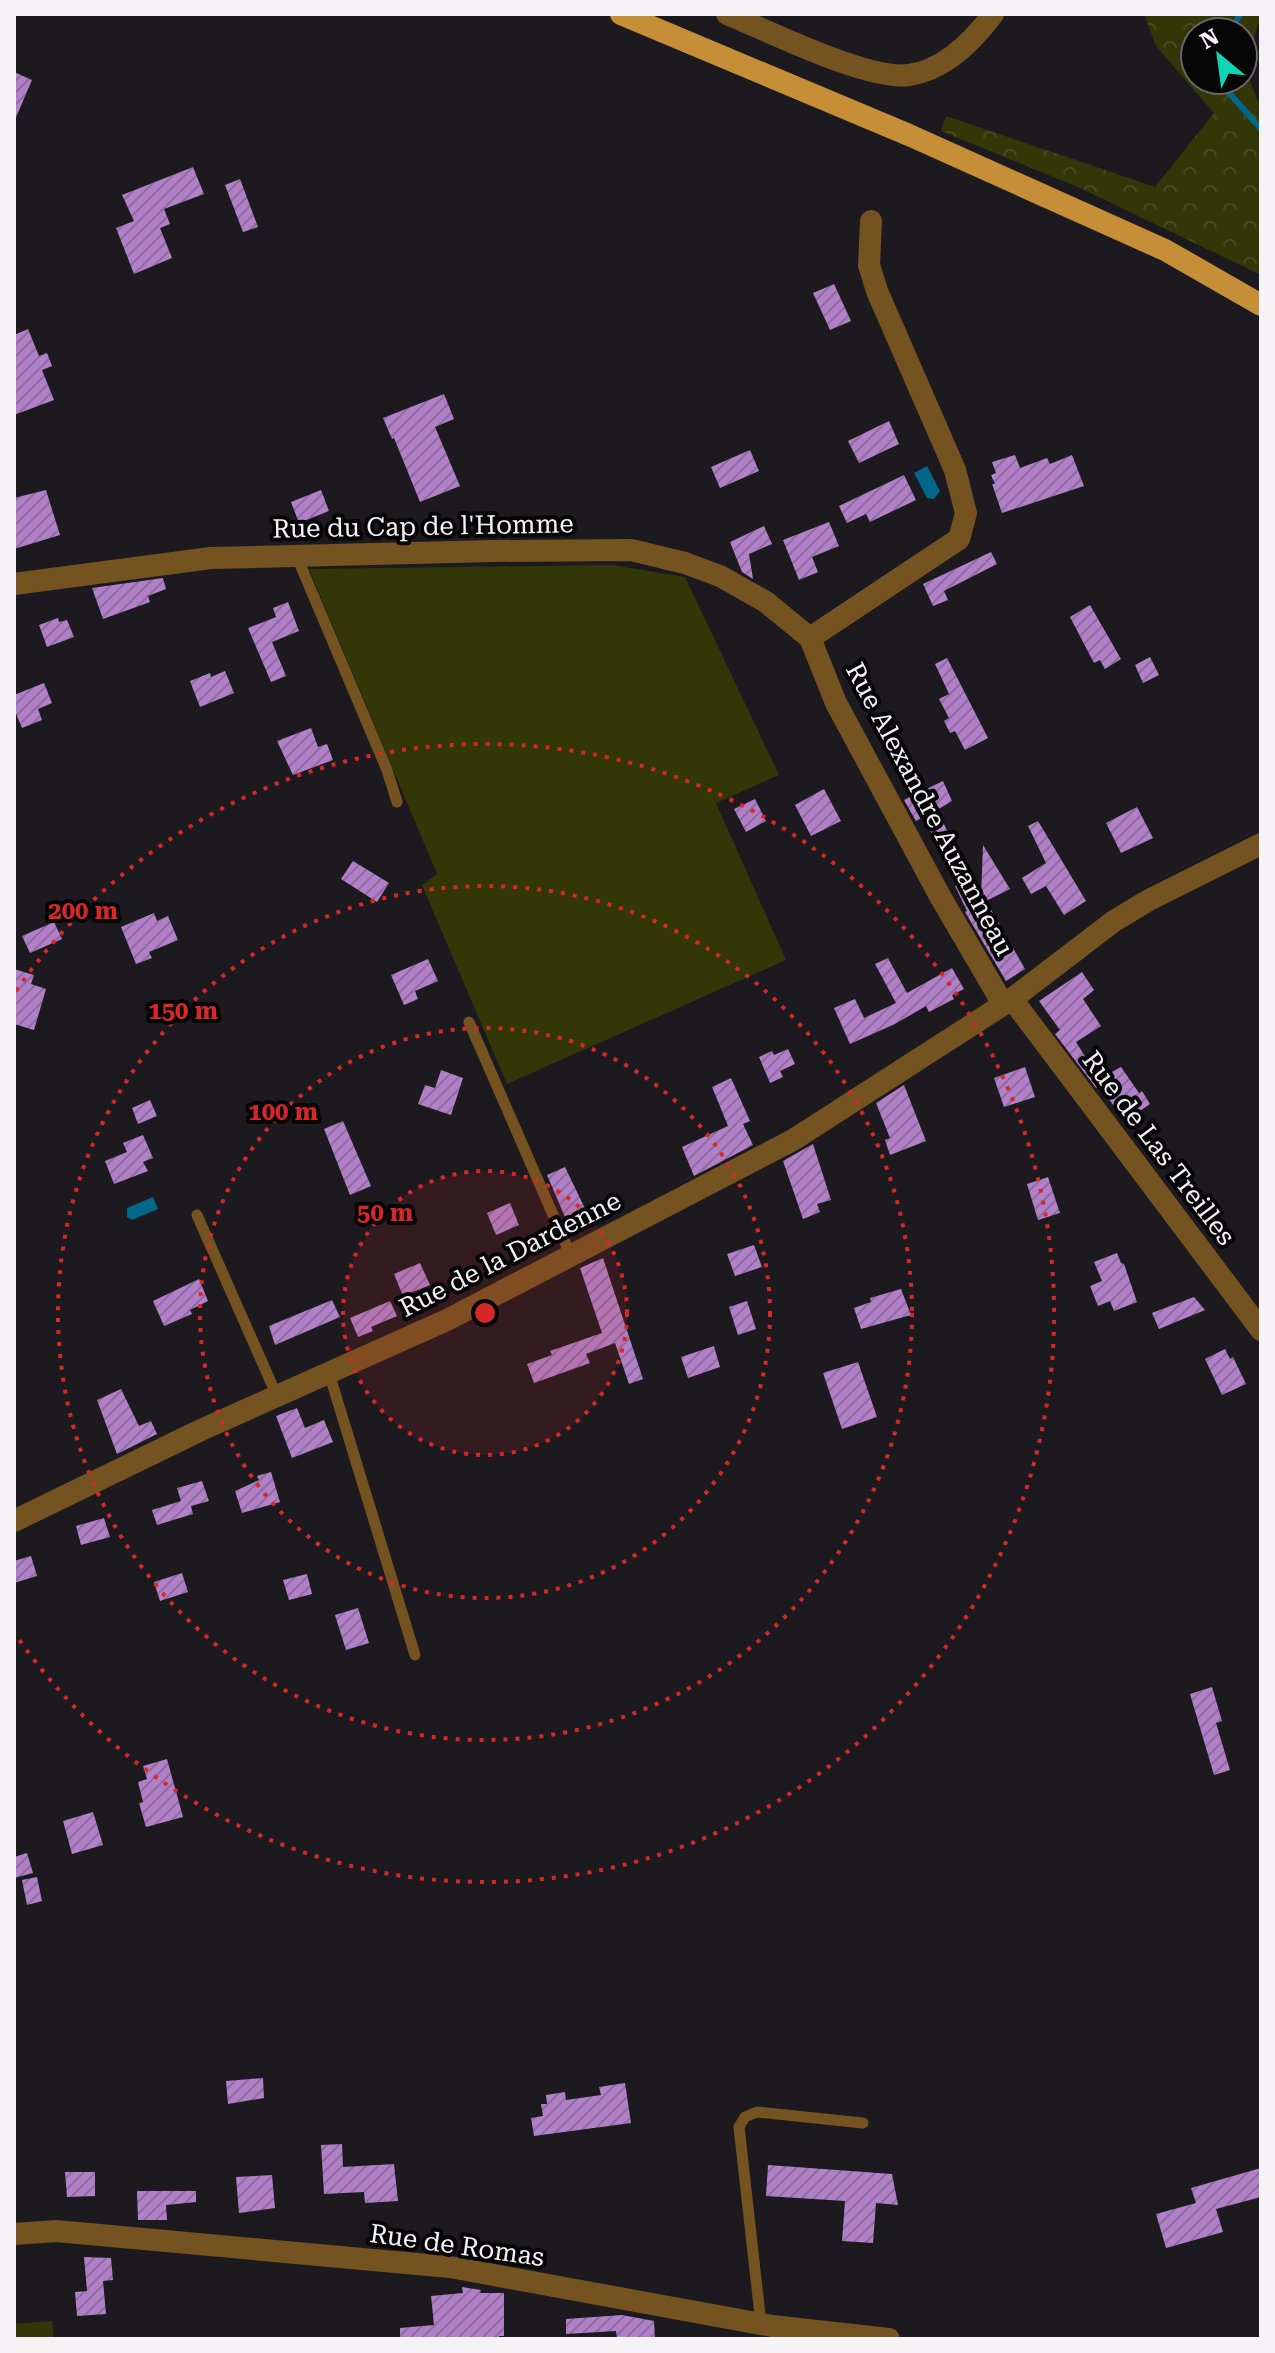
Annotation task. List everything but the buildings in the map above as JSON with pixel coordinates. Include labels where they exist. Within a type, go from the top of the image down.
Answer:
[{"type":"main road","points":[[621,14],[909,135],[1165,250],[1261,305]]},
{"type":"street","points":[[727,14],[866,71],[909,75],[947,61],[982,29],[993,14]]},
{"type":"street","points":[[810,638],[959,539],[966,513],[955,470],[877,291],[869,265],[871,221]]},
{"type":"street","name":"Rue du Cap de l'Homme","points":[[14,584],[211,558],[631,550],[685,563],[720,576],[766,602],[810,638]]},
{"type":"street","name":"Rue Alexandre Auzanneau","points":[[810,638],[836,703],[941,898],[1008,1002]]},
{"type":"street","name":"Rue de la Dardenne","points":[[14,1521],[277,1396],[447,1320],[793,1140],[1008,1002],[1114,921],[1261,844]]},
{"type":"street","name":"Rue de Las Treilles","points":[[1008,1002],[1261,1330]]},
{"type":"street","name":"Rue de Romas","points":[[14,2234],[56,2231],[450,2267],[761,2324],[889,2339]]},
{"type":"lane","points":[[297,557],[387,770],[397,802]]},
{"type":"lane","points":[[469,1022],[571,1256]]},
{"type":"lane","points":[[197,1215],[277,1396]]},
{"type":"lane","points":[[329,1373],[415,1655]]},
{"type":"lane","points":[[761,2324],[739,2127],[745,2117],[757,2112],[863,2123]]},
{"type":"green space","points":[[1144,14],[1261,14],[1259,21],[1259,16],[1179,16],[1179,73],[1156,46]]},
{"type":"green space","points":[[1199,96],[1256,96],[1261,108],[1261,275],[1078,187],[941,131],[946,116],[1155,187],[1214,113]]},
{"type":"green space","points":[[613,565],[685,577],[779,775],[716,803],[786,960],[507,1084],[422,885],[437,874],[309,569]]},
{"type":"green space","points":[[52,2321],[54,2339],[14,2339],[14,2324]]},
{"type":"water","points":[[927,466],[940,491],[934,499],[927,498],[914,473]]},
{"type":"water","points":[[153,1197],[158,1209],[132,1220],[127,1217],[127,1208]]},
{"type":"waterway","points":[[1232,96],[1261,129]]}]
